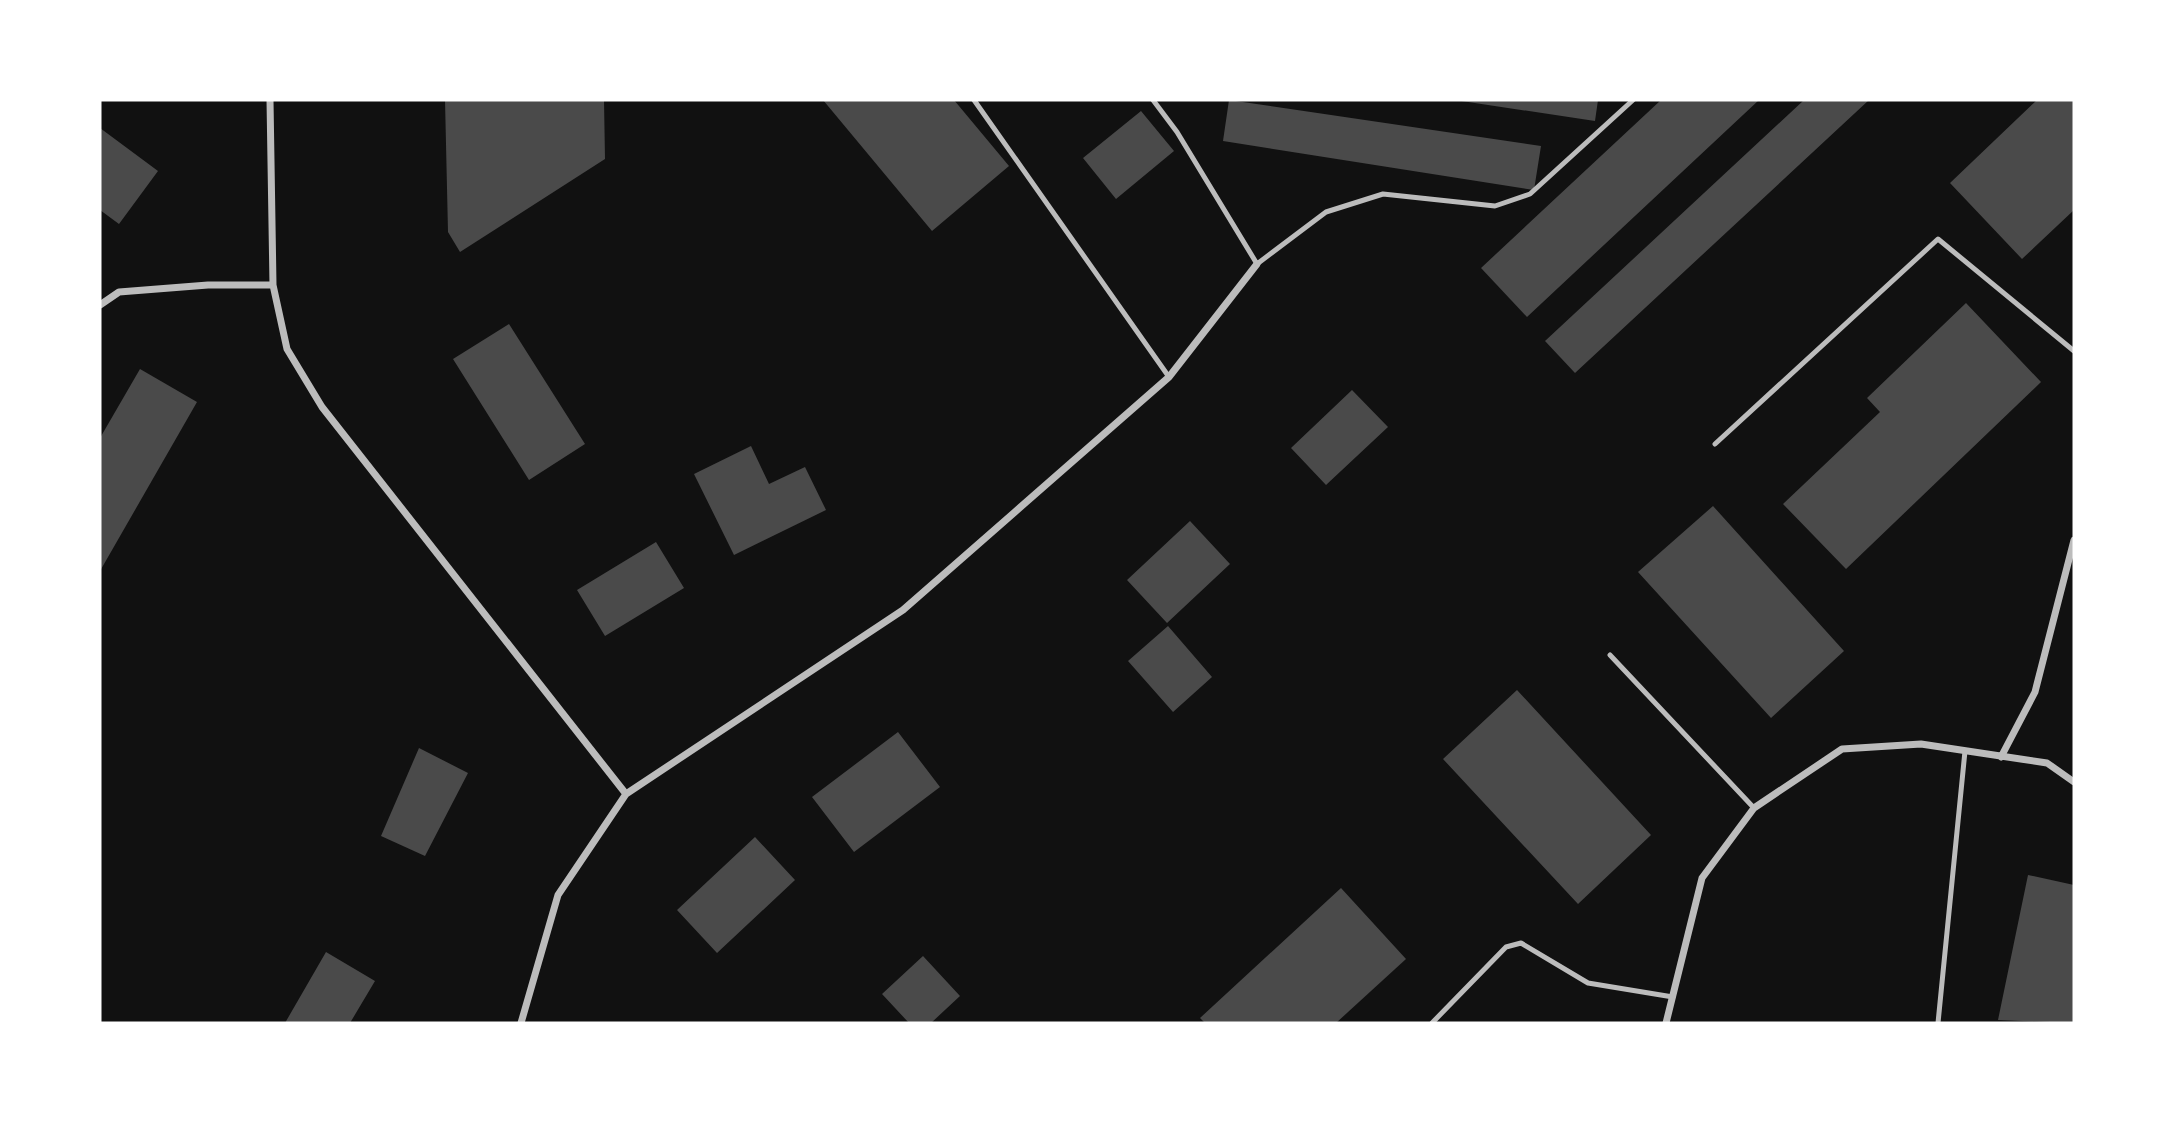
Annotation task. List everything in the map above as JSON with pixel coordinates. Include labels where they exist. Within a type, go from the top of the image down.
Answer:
[{"type":"street","points":[[270,100],[273,285],[287,349],[322,407],[625,794]]},
{"type":"street","points":[[521,1023],[558,895],[625,794],[903,610],[1168,377],[1257,264]]},
{"type":"street","points":[[100,305],[119,292],[208,285],[273,285]]},
{"type":"street","points":[[2001,757],[2035,692],[2074,540]]},
{"type":"street","points":[[1666,1023],[1702,878],[1754,808],[1842,749],[1921,744],[2047,763],[2074,782]]},
{"type":"lane","points":[[974,100],[1168,377]]},
{"type":"lane","points":[[1153,100],[1177,132],[1257,264],[1326,212],[1384,194],[1495,206],[1530,194],[1633,100]]},
{"type":"lane","points":[[1715,444],[1938,239],[2074,351]]},
{"type":"lane","points":[[1610,655],[1754,808]]},
{"type":"lane","points":[[1938,1023],[1965,751]]},
{"type":"lane","points":[[1432,1023],[1506,947],[1521,943],[1588,983],[1673,997]]},
{"type":"building","points":[[445,100],[604,100],[605,159],[460,252],[448,232]]},
{"type":"building","points":[[823,100],[954,100],[1009,166],[932,231]]},
{"type":"building","points":[[1229,100],[1541,146],[1534,190],[1223,141]]},
{"type":"building","points":[[1455,100],[1598,100],[1595,121]]},
{"type":"building","points":[[1661,100],[1759,100],[1527,317],[1481,268]]},
{"type":"building","points":[[1804,100],[1869,100],[1575,373],[1545,341]]},
{"type":"building","points":[[2037,100],[2074,100],[2074,210],[2022,259],[1950,183]]},
{"type":"building","points":[[1141,111],[1174,151],[1116,199],[1083,158]]},
{"type":"building","points":[[100,128],[158,171],[119,224],[100,210]]},
{"type":"building","points":[[1966,303],[2041,382],[1846,569],[1783,504],[1880,412],[1867,398]]},
{"type":"building","points":[[509,324],[585,444],[529,480],[453,359]]},
{"type":"building","points":[[140,369],[197,402],[100,571],[100,438]]},
{"type":"building","points":[[1352,390],[1388,427],[1326,485],[1291,448]]},
{"type":"building","points":[[751,446],[769,484],[805,467],[826,510],[734,555],[694,474]]},
{"type":"building","points":[[1713,506],[1844,651],[1771,718],[1638,572]]},
{"type":"building","points":[[1190,521],[1230,564],[1167,623],[1127,580]]},
{"type":"building","points":[[656,542],[684,588],[605,636],[577,590]]},
{"type":"building","points":[[1168,626],[1212,677],[1173,712],[1128,661]]},
{"type":"building","points":[[1517,690],[1651,835],[1578,904],[1443,759]]},
{"type":"building","points":[[898,732],[940,787],[854,852],[812,797]]},
{"type":"building","points":[[419,748],[468,773],[425,856],[381,836]]},
{"type":"building","points":[[755,837],[795,880],[717,953],[677,910]]},
{"type":"building","points":[[2028,875],[2074,885],[2074,1023],[1998,1020]]},
{"type":"building","points":[[1341,888],[1406,959],[1336,1023],[1205,1023],[1200,1018]]},
{"type":"building","points":[[326,952],[375,981],[350,1023],[285,1023]]},
{"type":"building","points":[[923,956],[960,996],[931,1023],[909,1023],[882,994]]}]
